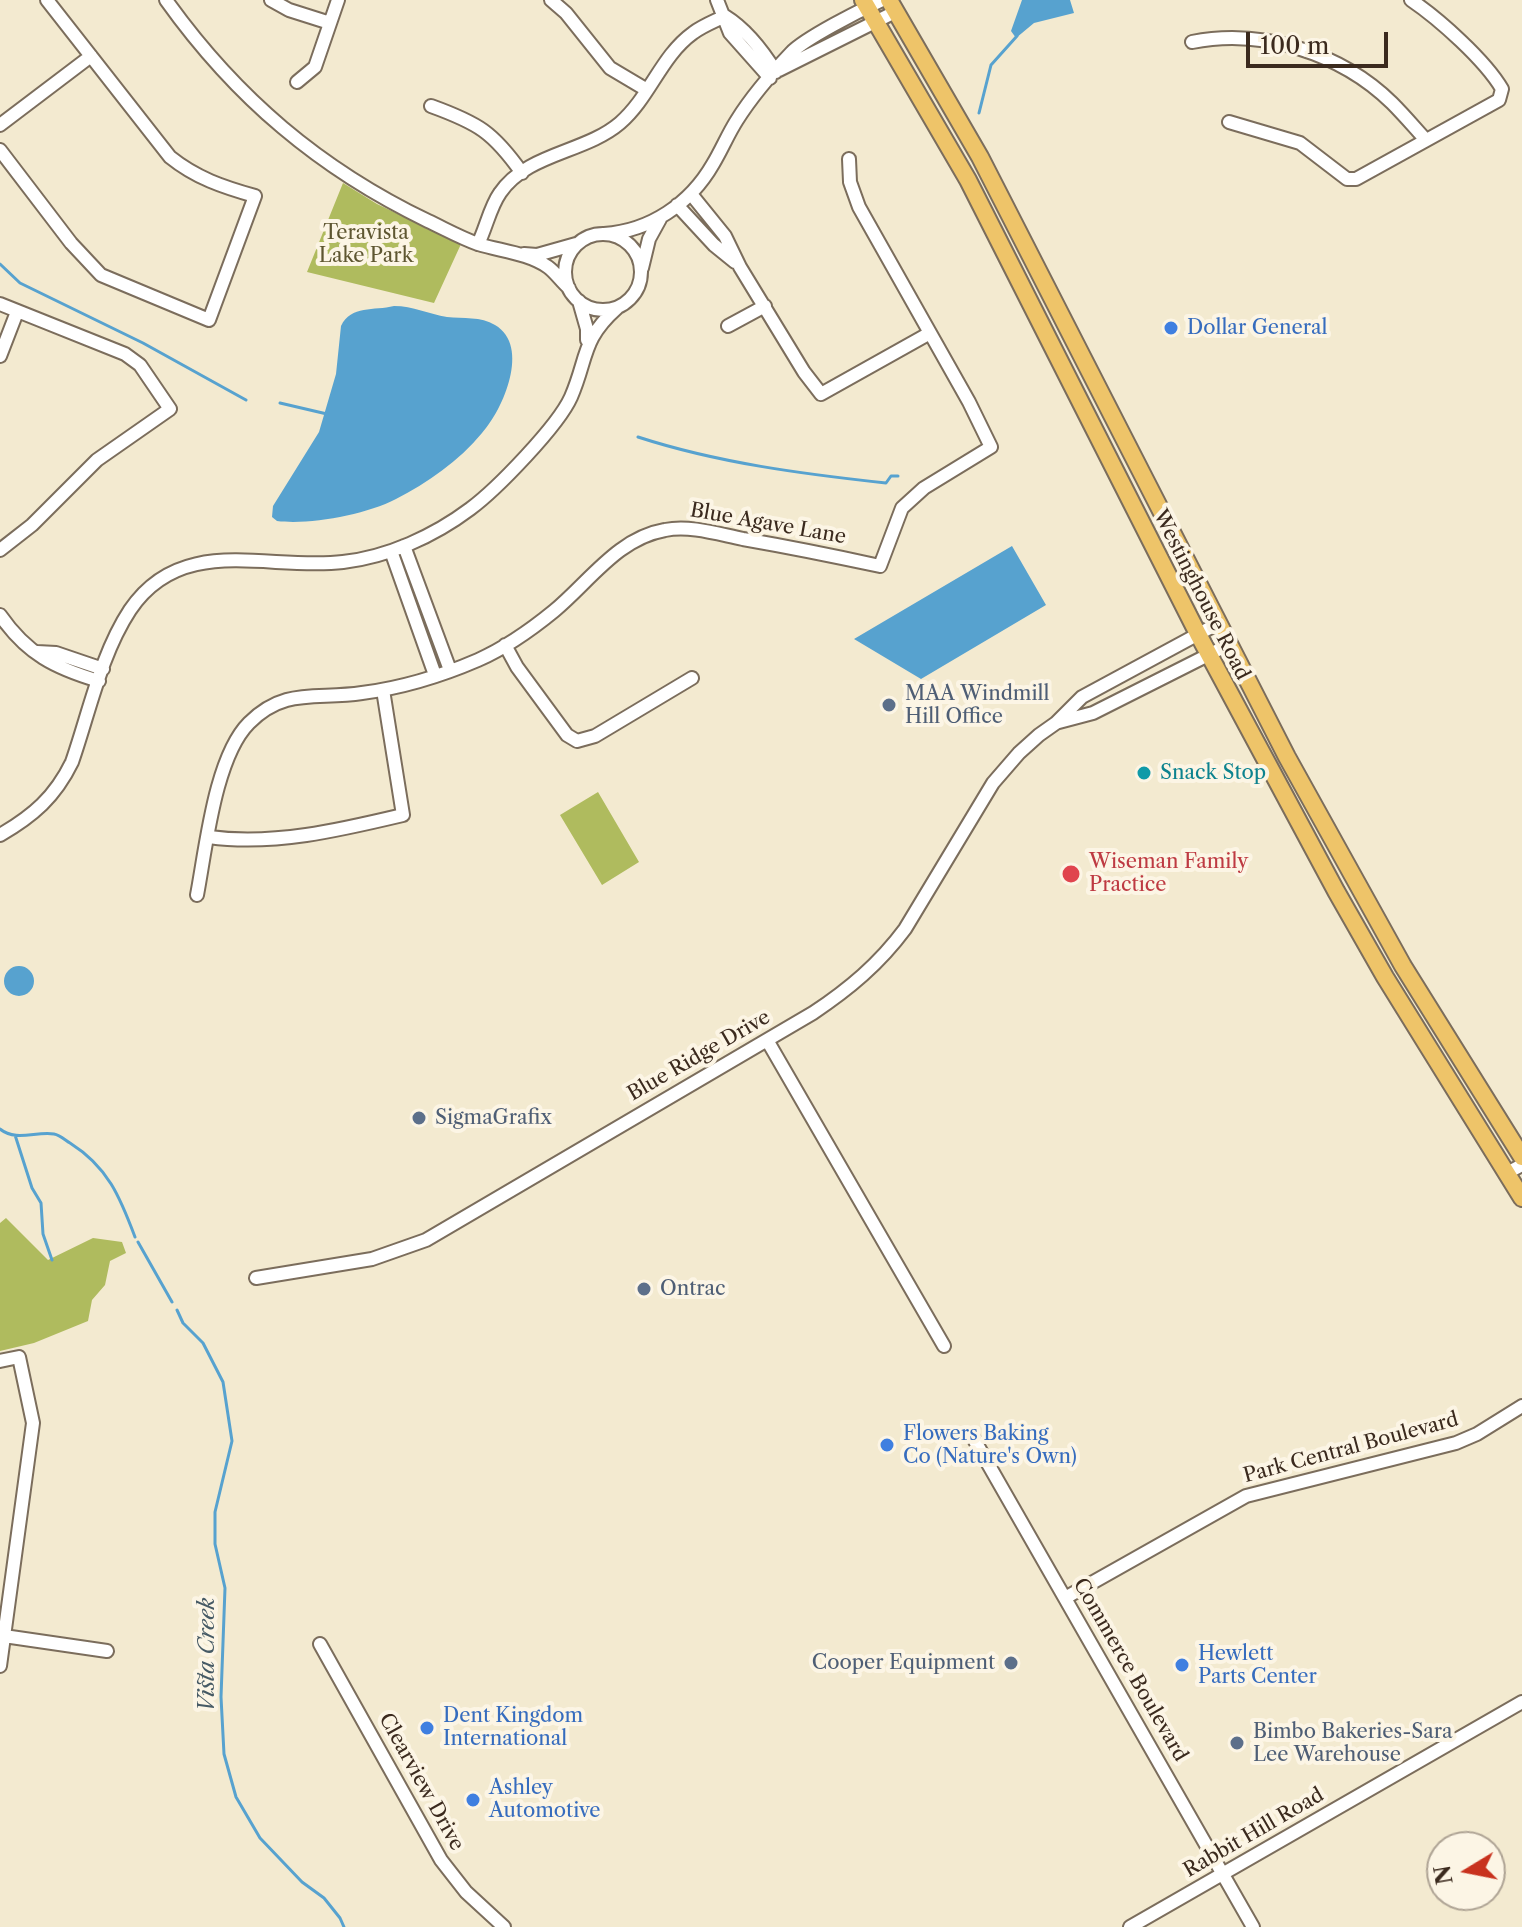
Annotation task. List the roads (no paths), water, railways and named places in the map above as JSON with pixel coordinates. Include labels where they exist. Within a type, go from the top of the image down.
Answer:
[{"type":"main road","name":"Westinghouse Road","points":[[892,6],[980,157],[1079,345],[1217,624],[1403,966],[1520,1149]]},
{"type":"main road","name":"Westinghouse Road","points":[[872,7],[968,180],[1209,655],[1385,977],[1509,1165],[1522,1198]]},
{"type":"street","points":[[0,150],[71,243],[101,275],[209,320],[255,196],[219,186],[189,173],[170,157],[47,0]]},
{"type":"street","points":[[166,0],[237,87],[317,157],[376,194],[478,244],[548,267],[579,301],[587,329],[586,348]]},
{"type":"street","points":[[271,0],[289,10],[330,23]]},
{"type":"street","points":[[297,82],[315,67],[338,0]]},
{"type":"street","points":[[551,0],[566,13],[610,68],[647,90]]},
{"type":"street","points":[[717,0],[730,33],[773,75]]},
{"type":"street","points":[[1229,122],[1300,143],[1347,179],[1356,179],[1499,100],[1502,89],[1494,75],[1411,0]]},
{"type":"street","points":[[516,254],[537,255],[595,235],[632,231],[660,219],[691,194],[712,167],[735,122],[756,91],[773,75],[872,7],[892,6]]},
{"type":"street","points":[[478,244],[499,194],[514,177],[608,133],[623,121],[680,43],[694,31],[725,16]]},
{"type":"street","points":[[1192,42],[1219,36],[1249,38],[1329,58],[1390,101],[1426,140]]},
{"type":"street","points":[[0,125],[91,56]]},
{"type":"street","points":[[431,106],[484,129],[503,146],[522,173]]},
{"type":"street","name":"Blue Agave Lane","points":[[197,895],[220,779],[235,740],[246,725],[279,700],[383,690],[479,660],[554,610],[632,542],[650,533],[669,529],[701,531],[880,566],[902,508],[924,488],[991,447],[859,207],[850,182],[849,159]]},
{"type":"street","points":[[691,194],[725,236],[740,267],[804,372],[821,394],[930,333]]},
{"type":"street","points":[[677,205],[714,245],[740,267]]},
{"type":"street","points":[[0,835],[28,819],[46,803],[62,782],[117,635],[144,592],[164,577],[199,562],[218,560],[312,564],[344,562],[404,546],[472,508],[553,426],[571,398],[586,348],[598,324],[635,293],[649,239],[660,219]]},
{"type":"street","points":[[604,234],[626,241],[639,259],[641,271]]},
{"type":"street","points":[[569,288],[566,269],[572,250],[579,243]]},
{"type":"street","points":[[579,301],[597,310],[617,308]]},
{"type":"street","points":[[0,304],[125,354],[140,365],[170,409],[88,468],[32,525],[0,550]]},
{"type":"street","points":[[728,326],[765,306]]},
{"type":"street","points":[[0,356],[17,312]]},
{"type":"street","points":[[404,546],[450,670]]},
{"type":"street","points":[[391,551],[435,675]]},
{"type":"street","points":[[0,615],[16,637],[50,664],[59,669],[101,675]]},
{"type":"street","name":"Blue Ridge Drive","points":[[256,1278],[372,1259],[426,1240],[854,986],[889,951],[922,904],[993,783],[1039,735],[1082,697],[1217,624]]},
{"type":"street","points":[[505,645],[517,667],[567,735],[577,741],[587,741],[692,678]]},
{"type":"street","name":"Blue Ridge Drive","points":[[1056,723],[1093,713],[1228,645]]},
{"type":"street","points":[[209,837],[269,840],[403,815],[383,690]]},
{"type":"street","points":[[767,1040],[944,1346]]},
{"type":"street","points":[[1509,1165],[1520,1149]]},
{"type":"street","points":[[0,1361],[19,1357],[33,1423],[0,1666]]},
{"type":"street","name":"Park Central Boulevard","points":[[1065,1598],[1246,1496],[1456,1443],[1477,1434],[1522,1406]]},
{"type":"street","name":"Commerce Boulevard","points":[[971,1434],[1253,1927]]},
{"type":"street","points":[[4,1636],[107,1651]]},
{"type":"street","name":"Clearview Drive","points":[[320,1644],[441,1860],[466,1892],[504,1927]]},
{"type":"street","name":"Rabbit Hill Road","points":[[1130,1927],[1522,1702]]},
{"type":"water","points":[[1022,0],[1070,0],[1074,13],[1034,23],[1016,38],[1011,31]]},
{"type":"water","points":[[394,306],[447,317],[484,320],[506,335],[512,362],[510,378],[498,409],[482,433],[453,462],[396,499],[337,518],[277,521],[272,517],[273,506],[319,432],[336,374],[341,326],[345,319],[357,312]]},
{"type":"water","points":[[1012,546],[1046,605],[921,679],[854,639]]},
{"type":"water","points":[[19,966],[30,970],[34,981],[30,992],[19,996],[8,992],[4,981],[8,970]]},
{"type":"waterway","points":[[979,113],[991,65],[1017,36]]},
{"type":"waterway","points":[[0,264],[20,283],[143,343],[246,400]]},
{"type":"waterway","points":[[280,403],[327,414]]},
{"type":"waterway","points":[[638,437],[730,461],[792,471],[886,483],[891,476],[898,476]]},
{"type":"waterway","name":"Vista Creek","points":[[0,1129],[13,1135],[56,1135],[83,1152],[111,1184],[135,1237]]},
{"type":"waterway","points":[[15,1135],[32,1188],[41,1203],[43,1234],[52,1260]]},
{"type":"waterway","name":"Vista Creek","points":[[138,1242],[172,1302]]},
{"type":"waterway","name":"Vista Creek","points":[[177,1310],[183,1323],[203,1343],[223,1382],[232,1441],[215,1512],[215,1544],[225,1588],[221,1697],[224,1754],[236,1797],[260,1838],[302,1882],[324,1898],[344,1927]]},
{"type":"place","name":"Dollar General","points":[[1171,328]]},
{"type":"place","name":"MAA Windmill Hill Office","points":[[889,705]]},
{"type":"place","name":"Snack Stop","points":[[1144,773]]},
{"type":"place","name":"Wiseman Family Practice","points":[[1071,874]]},
{"type":"place","name":"SigmaGrafix","points":[[419,1118]]},
{"type":"place","name":"Ontrac","points":[[644,1289]]},
{"type":"place","name":"Flowers Baking Co (Nature's Own)","points":[[887,1445]]},
{"type":"place","name":"Cooper Equipment","points":[[1011,1663]]},
{"type":"place","name":"Hewlett Parts Center","points":[[1182,1665]]},
{"type":"place","name":"Dent Kingdom International","points":[[427,1728]]},
{"type":"place","name":"Bimbo Bakeries-Sara Lee Warehouse","points":[[1237,1743]]},
{"type":"place","name":"Ashley Automotive","points":[[473,1800]]},
{"type":"park label","name":"Teravista Lake Park","points":[[366,244]]}]
